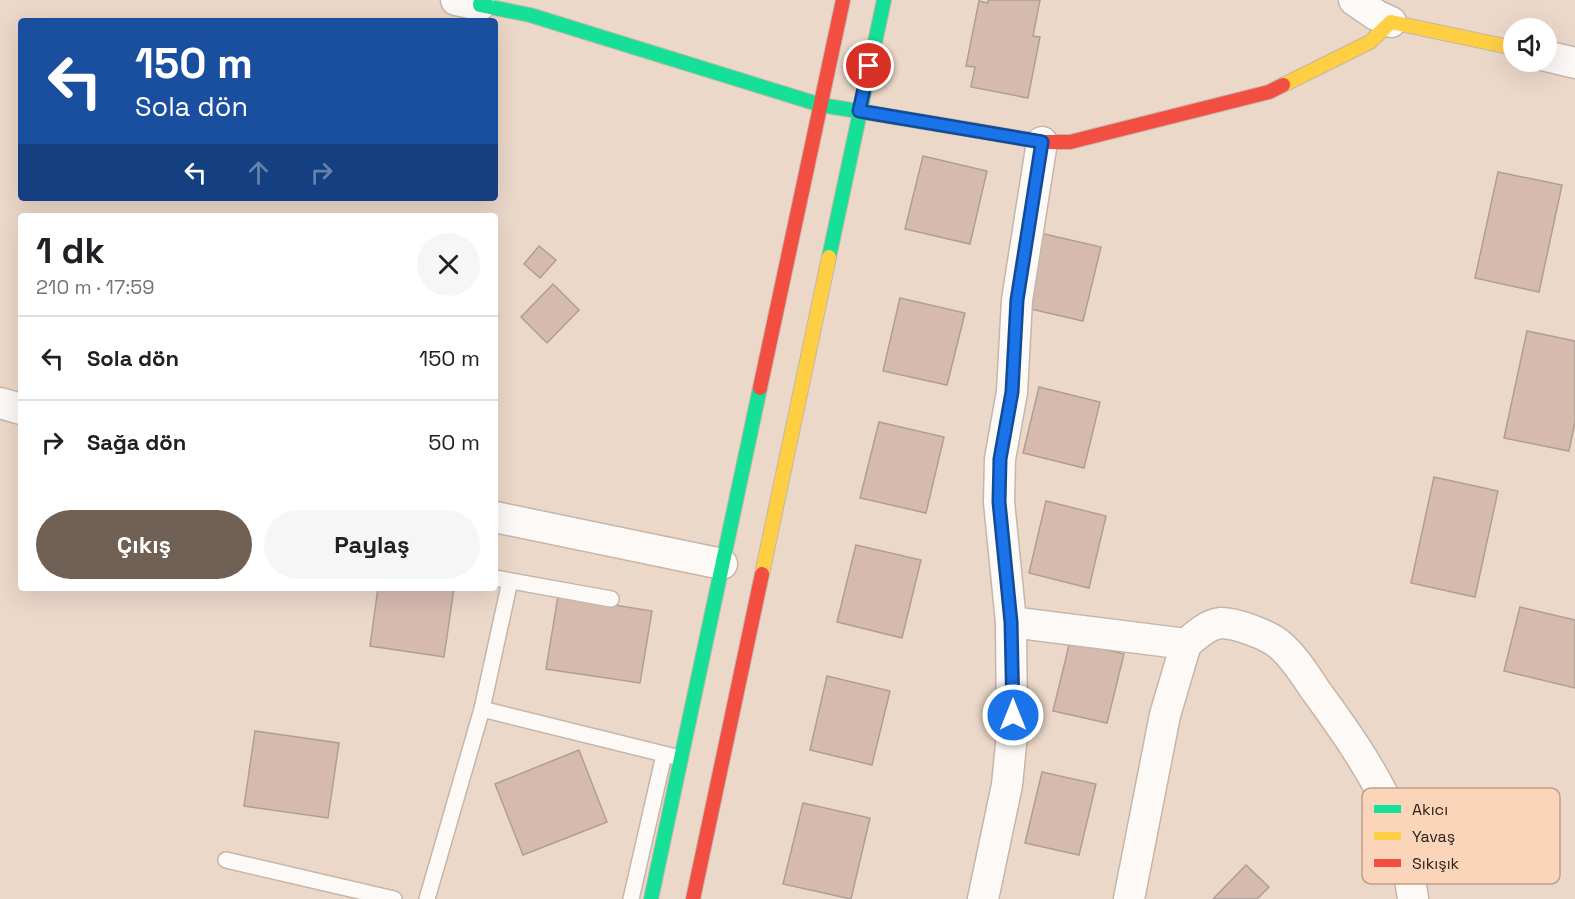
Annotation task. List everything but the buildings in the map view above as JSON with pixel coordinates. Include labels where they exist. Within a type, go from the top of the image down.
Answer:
[{"type":"street","points":[[651,899],[843,0]]},
{"type":"street","points":[[693,899],[884,0]]},
{"type":"street","points":[[1354,0],[1391,22],[1503,46]]},
{"type":"street","points":[[472,2],[530,15],[820,105],[1042,142],[1070,141],[1100,135],[1269,92],[1370,42],[1391,22]]},
{"type":"street","points":[[1557,59],[1575,63]]},
{"type":"street","points":[[983,899],[1007,785],[1012,734],[1011,622],[999,502],[1000,459],[1012,392],[1017,300],[1042,142]]},
{"type":"street","points":[[0,403],[18,408]]},
{"type":"street","points":[[498,518],[722,564]]},
{"type":"street","points":[[1011,622],[1186,644]]},
{"type":"street","points":[[1129,899],[1165,715],[1186,644],[1200,632],[1220,623],[1250,629],[1278,643],[1291,656],[1360,756],[1378,788]]},
{"type":"street","points":[[1411,884],[1413,899]]},
{"type":"lane","points":[[427,899],[482,709],[502,579],[611,598]]},
{"type":"lane","points":[[482,709],[680,758]]},
{"type":"lane","points":[[632,899],[664,755]]},
{"type":"lane","points":[[226,860],[393,899]]},
{"type":"traffic: fast","points":[[481,0],[480,5],[530,15],[821,105],[973,130]]},
{"type":"traffic: fast","points":[[829,257],[884,0]]},
{"type":"traffic: fast","points":[[651,899],[760,388]]},
{"type":"traffic: slow","points":[[1283,85],[1370,42],[1391,22],[1503,46]]},
{"type":"traffic: slow","points":[[762,574],[829,257]]},
{"type":"traffic: jam","points":[[760,388],[843,0]]},
{"type":"traffic: jam","points":[[973,130],[1042,142],[1070,142],[1269,92],[1283,85]]},
{"type":"traffic: jam","points":[[693,899],[762,574]]},
{"type":"route","points":[[869,66],[859,111],[1042,142],[1017,300],[1012,392],[1000,459],[999,502],[1011,622],[1013,715]]}]
